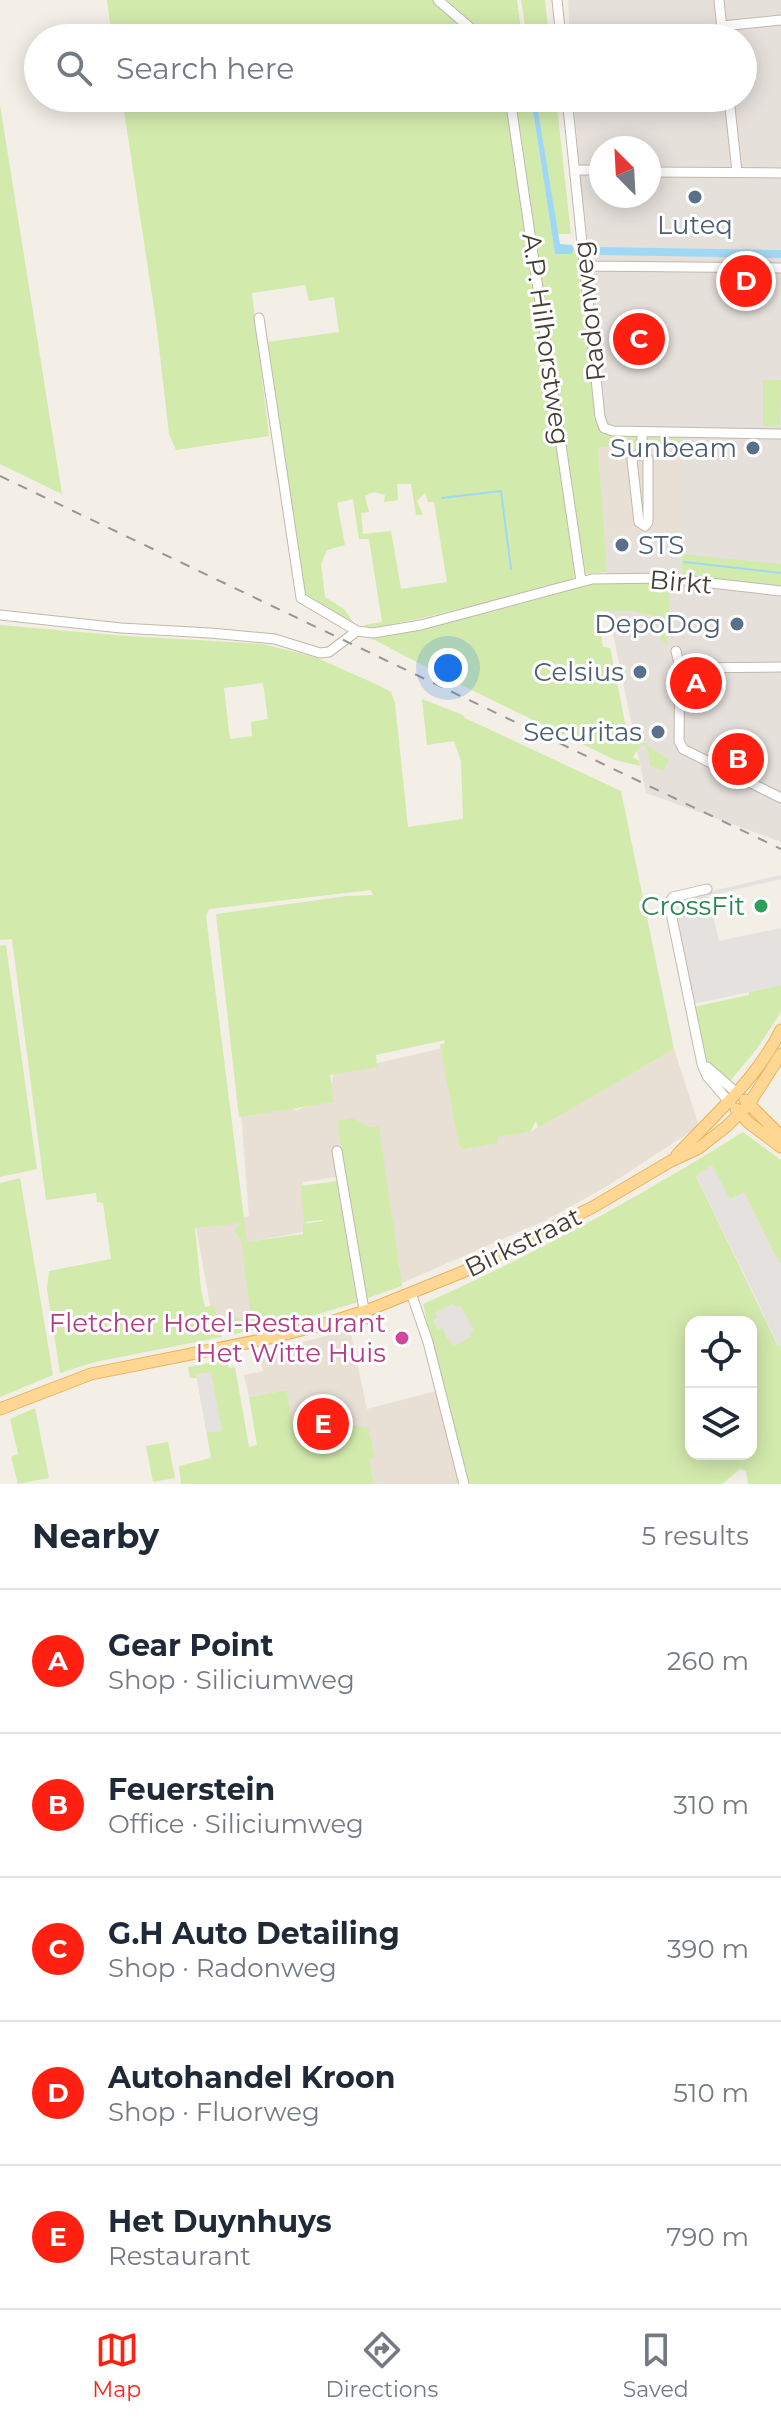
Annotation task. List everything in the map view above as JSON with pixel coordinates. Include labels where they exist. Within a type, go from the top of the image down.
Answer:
[{"type":"main road","name":"Birkstraat","points":[[674,1159],[734,1098],[781,1030]]},
{"type":"main road","name":"Birkstraat","points":[[0,1409],[91,1374],[367,1315],[470,1269],[593,1207],[674,1159],[699,1148],[749,1104],[781,1054]]},
{"type":"main road","points":[[734,1098],[749,1104],[781,1136]]},
{"type":"main road","points":[[734,1098],[740,1114],[781,1147]]},
{"type":"street","points":[[438,0],[466,24]]},
{"type":"street","points":[[557,0],[560,24]]},
{"type":"street","points":[[719,0],[722,24]]},
{"type":"street","points":[[742,24],[781,20]]},
{"type":"street","name":"A.P. Hilhorstweg","points":[[512,112],[581,581]]},
{"type":"street","name":"Radonweg","points":[[569,112],[600,417],[604,428],[642,432]]},
{"type":"street","points":[[731,112],[737,172]]},
{"type":"street","points":[[575,170],[589,170]]},
{"type":"street","points":[[661,172],[781,173]]},
{"type":"street","points":[[585,266],[781,268]]},
{"type":"street","points":[[0,615],[121,628],[275,639],[320,653],[329,652],[357,631],[301,598],[259,318]]},
{"type":"street","points":[[642,455],[642,432],[781,434]]},
{"type":"street","points":[[636,455],[647,456],[647,486],[648,522],[645,526],[639,522],[632,460],[636,455]]},
{"type":"street","points":[[635,487],[647,486]]},
{"type":"street","name":"Birkt","points":[[357,631],[373,633],[421,625],[581,581],[666,578],[781,591]]},
{"type":"street","points":[[676,651],[680,668],[679,741],[683,749],[781,798]]},
{"type":"street","points":[[680,668],[781,667]]},
{"type":"street","points":[[707,889],[673,897],[669,903],[707,1076],[734,1098]]},
{"type":"street","points":[[337,1151],[367,1315]]},
{"type":"street","points":[[411,1293],[425,1329],[464,1484]]},
{"type":"shaded area","points":[[568,0],[781,0],[781,842],[646,793],[608,610],[604,536],[633,532],[680,532],[680,449],[598,447],[575,112],[757,112],[757,24],[569,24]]},
{"type":"shaded area","points":[[598,447],[680,448],[680,532],[633,532],[604,536]]},
{"type":"shaded area","points":[[781,875],[781,879],[708,896],[719,941],[781,928],[781,985],[693,1004],[673,908],[674,900]]},
{"type":"shaded area","points":[[452,1046],[498,1143],[497,1137],[530,1132],[674,1049],[699,1126],[606,1187],[546,1220],[402,1283],[385,1170],[303,1182],[308,1231],[250,1242],[260,1324],[215,1332],[196,1227],[249,1216],[240,1101],[285,1093],[296,1111],[328,1096],[334,1073]]},
{"type":"shaded area","points":[[712,1165],[730,1199],[744,1192],[781,1262],[779,1346],[696,1175]]},
{"type":"shaded area","points":[[454,1303],[456,1307],[460,1305],[474,1330],[469,1333],[471,1337],[454,1346],[443,1328],[438,1330],[433,1320],[437,1317],[435,1313]]},
{"type":"shaded area","points":[[350,1330],[367,1409],[436,1391],[461,1484],[374,1484],[369,1459],[374,1458],[317,1434],[295,1438],[287,1390],[249,1397],[244,1375],[263,1371],[259,1353]]},
{"type":"shaded area","points":[[211,1372],[222,1431],[207,1433],[196,1374]]},
{"type":"green space","points":[[107,0],[433,0],[460,24],[275,24],[110,24]]},
{"type":"green space","points":[[447,0],[517,0],[520,24],[472,24]]},
{"type":"green space","points":[[521,0],[545,0],[548,24],[525,24]]},
{"type":"green space","points":[[0,105],[62,494],[0,464]]},
{"type":"green space","points":[[124,112],[509,112],[576,574],[572,580],[423,618],[366,629],[364,625],[382,622],[369,539],[359,539],[353,499],[337,503],[345,545],[327,550],[321,564],[325,597],[344,609],[356,626],[305,596],[267,342],[339,332],[334,297],[309,301],[305,285],[252,293],[269,436],[176,450],[169,434],[156,321]],"holes":[[[397,484],[411,484],[416,515],[423,515],[417,501],[425,493],[428,502],[434,502],[447,582],[401,589],[391,531],[363,534],[361,513],[369,512],[365,496],[374,492],[385,495],[384,502],[398,500]]]},
{"type":"green space","points":[[513,112],[533,112],[555,254],[574,252],[574,249],[580,251],[600,428],[603,433],[609,434],[681,436],[682,448],[598,447],[607,572],[583,574]]},
{"type":"green space","points":[[538,112],[558,112],[571,234],[558,234]]},
{"type":"green space","points":[[763,380],[781,380],[780,426],[763,426]]},
{"type":"green space","points":[[682,554],[781,564],[781,586],[682,576]]},
{"type":"green space","points":[[671,583],[667,645],[660,638],[659,617],[632,611],[597,611],[603,647],[610,648],[627,732],[669,760],[663,771],[650,766],[647,747],[642,744],[633,757],[640,766],[615,760],[371,638],[582,585]]},
{"type":"green space","points":[[0,625],[263,644],[315,657],[391,692],[395,703],[408,827],[463,819],[461,761],[454,741],[427,745],[422,699],[463,715],[621,791],[674,1049],[538,1128],[536,1121],[530,1132],[498,1137],[498,1143],[464,1149],[459,1146],[440,1044],[444,1044],[445,1040],[376,1055],[377,1067],[330,1075],[334,1102],[239,1117],[216,914],[373,895],[371,890],[209,909],[206,916],[247,1242],[303,1234],[303,1224],[323,1221],[322,1218],[304,1222],[301,1186],[337,1181],[358,1302],[230,1335],[235,1316],[244,1321],[251,1317],[241,1240],[234,1231],[241,1223],[195,1228],[205,1307],[214,1305],[222,1337],[95,1362],[60,1373],[47,1289],[49,1271],[111,1259],[103,1203],[97,1202],[96,1193],[46,1200],[12,939],[0,940]],"holes":[[[263,683],[268,719],[251,722],[252,736],[230,739],[224,688]]]},
{"type":"green space","points":[[6,945],[37,1169],[0,1177],[0,946]]},
{"type":"green space","points":[[781,985],[781,1012],[756,1050],[730,1081],[706,1064],[693,1007]]},
{"type":"green space","points":[[352,1118],[371,1127],[379,1127],[402,1283],[402,1286],[365,1299],[337,1121]]},
{"type":"green space","points":[[743,1132],[781,1160],[779,1263],[744,1193],[730,1199],[696,1176],[778,1346],[781,1345],[781,1484],[748,1484],[746,1471],[740,1469],[722,1484],[464,1484],[423,1304],[546,1245],[626,1202]]},
{"type":"green space","points":[[20,1178],[53,1375],[0,1397],[0,1183]]},
{"type":"green space","points":[[227,1360],[229,1368],[235,1367],[249,1447],[257,1445],[249,1397],[287,1390],[295,1438],[317,1434],[315,1412],[347,1407],[351,1425],[368,1427],[375,1458],[369,1459],[374,1484],[181,1484],[179,1466],[211,1458],[197,1378],[190,1378],[188,1367]]},
{"type":"green space","points":[[35,1408],[49,1478],[18,1484],[11,1457],[18,1454],[10,1419]]},
{"type":"green space","points":[[168,1442],[175,1478],[153,1482],[146,1446]]},
{"type":"water","points":[[533,112],[538,112],[560,244],[572,245],[574,249],[572,254],[555,254]]},
{"type":"water","points":[[599,247],[781,250],[781,258],[595,254]]},
{"type":"waterway","points":[[442,498],[501,491],[511,569]]},
{"type":"waterway","points":[[684,562],[781,573]]},
{"type":"railway","points":[[0,476],[781,849]]},
{"type":"place","name":"Luteq","points":[[695,197]]},
{"type":"place","name":"Autohandel Kroon","points":[[746,281]]},
{"type":"place","name":"G.H Auto Detailing","points":[[639,339]]},
{"type":"place","name":"Sunbeam","points":[[753,448]]},
{"type":"place","name":"STS","points":[[622,545]]},
{"type":"place","name":"DepoDog","points":[[737,624]]},
{"type":"place","name":"Celsius","points":[[640,672]]},
{"type":"place","name":"Gear Point","points":[[696,683]]},
{"type":"place","name":"Securitas","points":[[658,732]]},
{"type":"place","name":"Feuerstein","points":[[738,759]]},
{"type":"place","name":"CrossFit","points":[[761,906]]},
{"type":"place","name":"Fletcher Hotel-Restaurant Het Witte Huis","points":[[402,1338]]},
{"type":"place","name":"Het Duynhuys","points":[[323,1424]]}]
